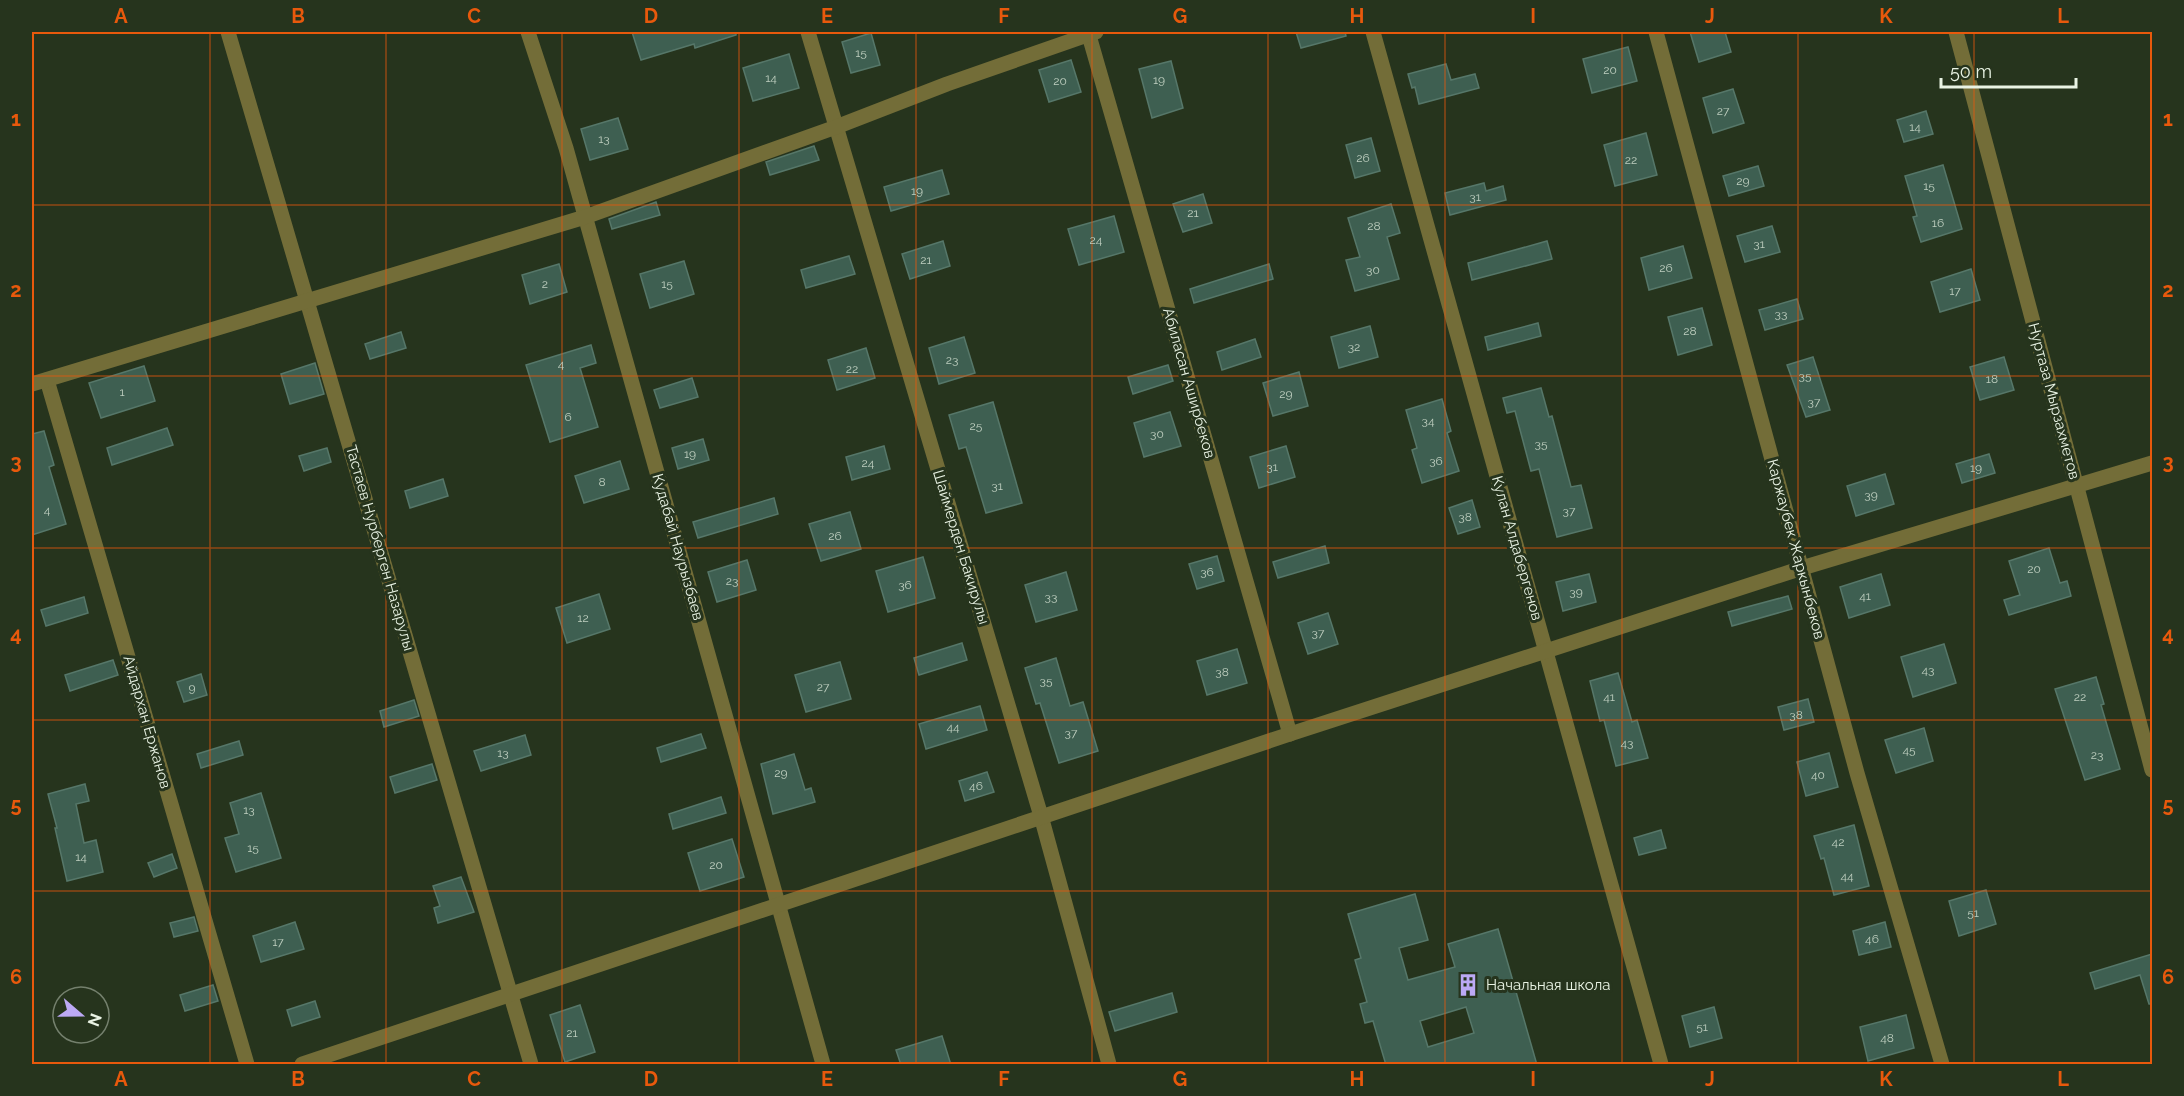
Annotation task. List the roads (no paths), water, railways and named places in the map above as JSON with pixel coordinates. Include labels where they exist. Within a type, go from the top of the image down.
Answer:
[{"type":"street","name":"Тастаев Нурберген Назарулы","points":[[228,32],[531,1065]]},
{"type":"street","name":"Кудабай Наурызбаев","points":[[528,32],[566,148],[823,1065]]},
{"type":"street","name":"Шаймерден Бакирулы","points":[[808,32],[1041,816],[1109,1065]]},
{"type":"street","points":[[32,384],[585,217],[1091,32]]},
{"type":"street","name":"Абиласан Аширбеков","points":[[1091,32],[1290,734]]},
{"type":"street","name":"Кулан Алдабергенов","points":[[1373,32],[1661,1065]]},
{"type":"street","name":"Каржаубек Жаркынбеков","points":[[1656,32],[1857,773],[1942,1065]]},
{"type":"street","name":"Нуртаза Мырзахметов","points":[[1956,32],[2152,770]]},
{"type":"street","name":"Айдархан Ержанов","points":[[47,380],[247,1065]]},
{"type":"street","points":[[302,1065],[1290,734],[1802,568],[2152,464]]},
{"type":"place","name":"Начальная школа","points":[[1468,985]]}]
